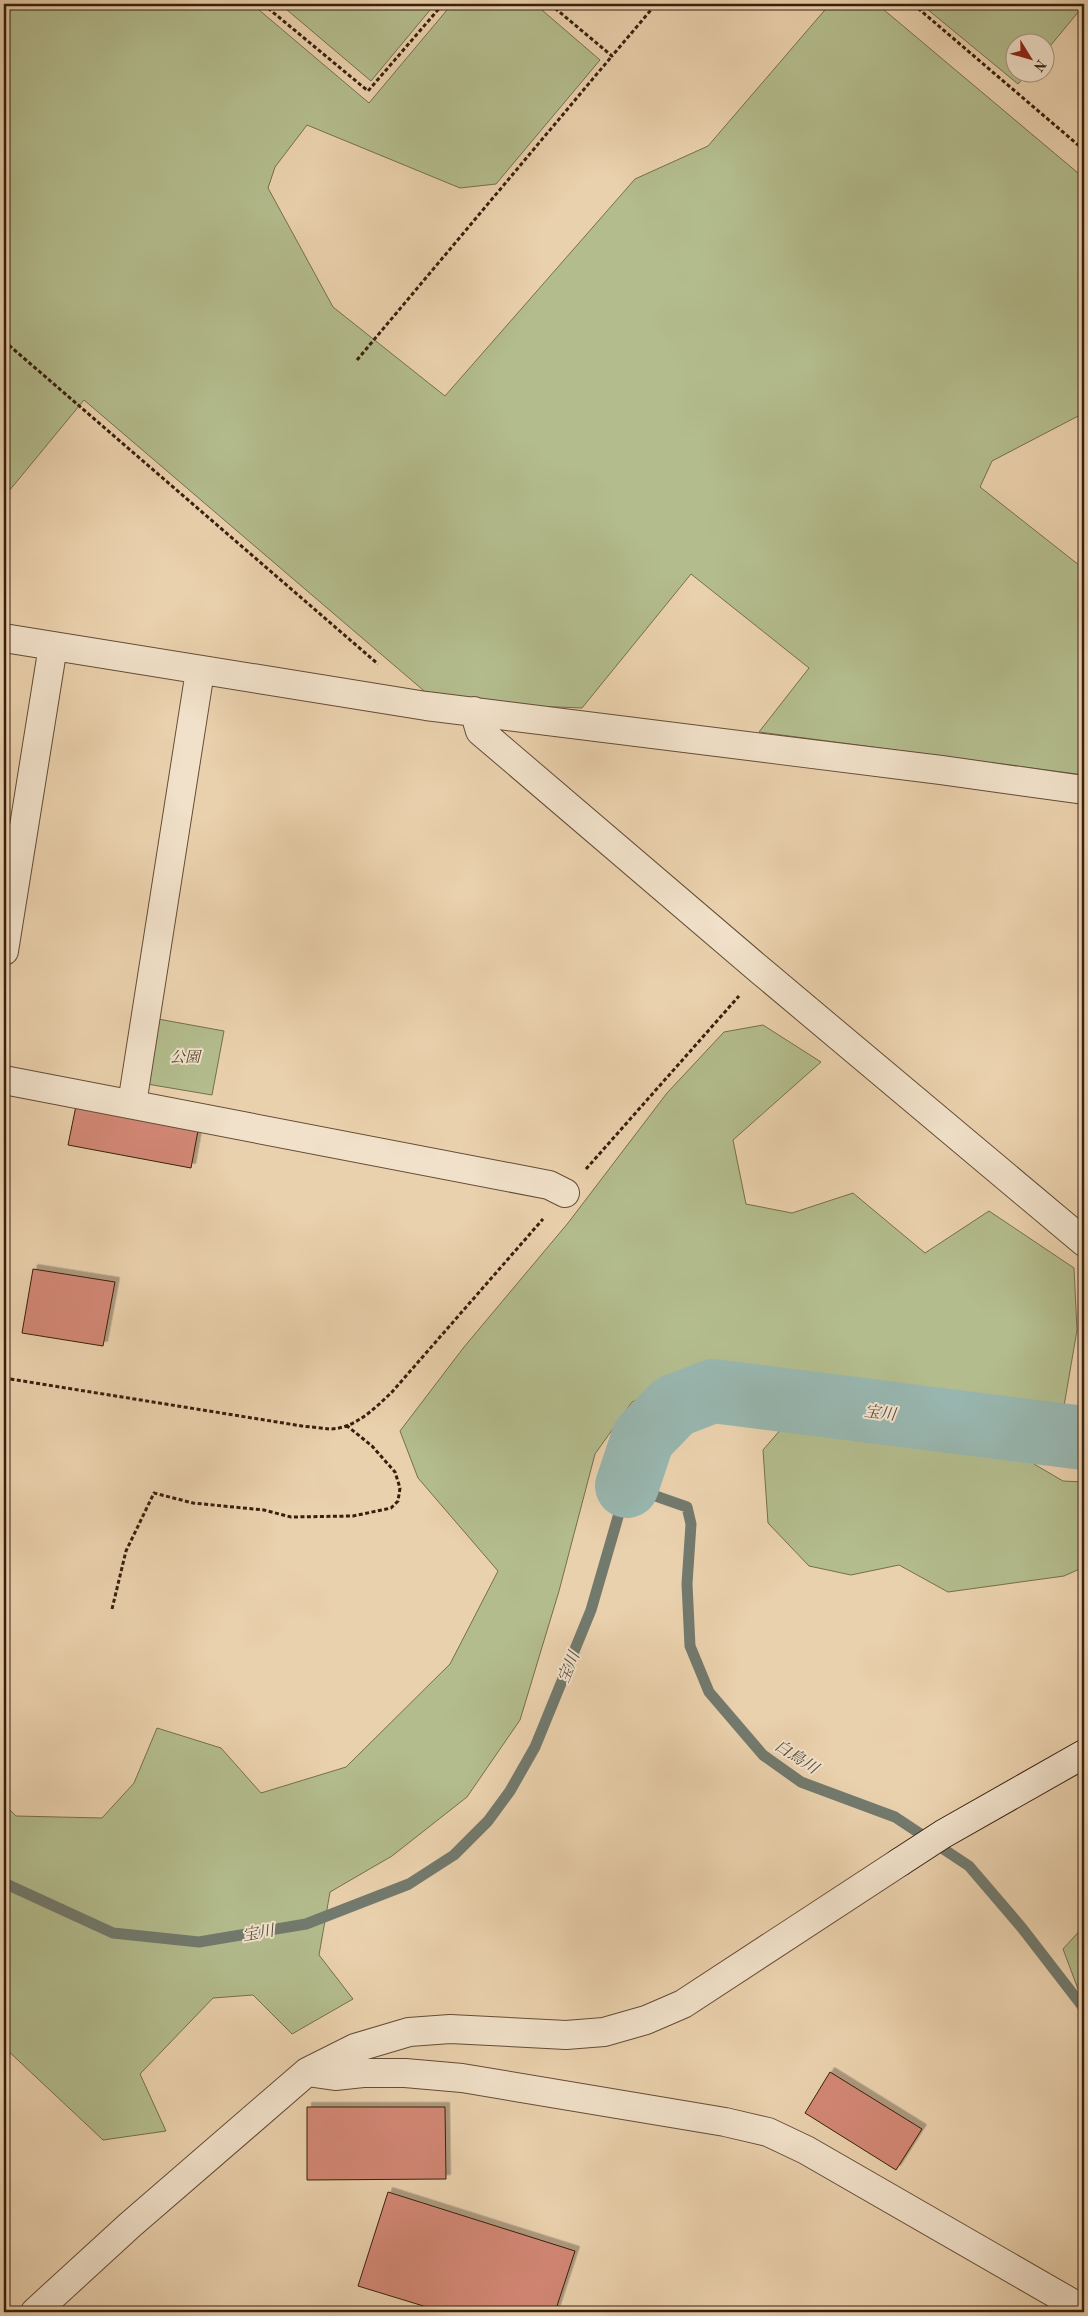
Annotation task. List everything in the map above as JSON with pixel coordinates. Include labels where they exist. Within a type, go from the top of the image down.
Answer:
[{"type":"street","points":[[4,638],[426,706],[941,770],[1084,790]]},
{"type":"street","points":[[4,951],[53,646]]},
{"type":"street","points":[[132,1104],[200,671]]},
{"type":"street","points":[[474,712],[480,730],[761,971],[1084,1242]]},
{"type":"street","points":[[4,1080],[549,1185],[565,1193]]},
{"type":"street","points":[[35,2312],[172,2188],[308,2072],[355,2048],[409,2032],[450,2029],[566,2035],[604,2032],[646,2020],[682,2004],[943,1834],[1084,1754]]},
{"type":"street","points":[[308,2072],[335,2076],[363,2073],[405,2073],[462,2078],[725,2122],[768,2132],[806,2150],[1084,2310]]},
{"type":"path","points":[[263,4],[368,91],[442,4]]},
{"type":"path","points":[[550,4],[612,56]]},
{"type":"path","points":[[357,360],[656,4]]},
{"type":"path","points":[[914,4],[1084,150]]},
{"type":"path","points":[[4,341],[381,667]]},
{"type":"path","points":[[4,1378],[302,1426],[331,1429],[346,1425],[370,1414],[392,1392],[761,971]]},
{"type":"path","points":[[112,1609],[126,1551],[154,1493],[193,1503],[264,1510],[291,1517],[353,1516],[391,1508],[398,1500],[400,1488],[395,1472],[372,1446],[346,1425]]},
{"type":"green space","points":[[4,4],[252,4],[369,103],[452,4],[535,4],[600,60],[496,184],[460,188],[307,125],[275,167],[268,188],[333,307],[445,396],[635,179],[708,146],[830,4],[877,4],[1084,178],[1084,413],[992,461],[980,487],[1084,569],[1084,775],[759,732],[809,668],[691,574],[582,708],[437,702],[84,400],[4,497]]},
{"type":"green space","points":[[280,4],[435,4],[371,81]]},
{"type":"green space","points":[[921,4],[1084,4],[1056,39],[1056,32],[1006,32],[1006,74]]},
{"type":"green space","name":"公園","points":[[158,1019],[224,1031],[212,1095],[147,1084]]},
{"type":"green space","points":[[763,1025],[821,1062],[733,1140],[746,1204],[792,1213],[853,1193],[925,1253],[989,1211],[1074,1268],[1077,1330],[1064,1406],[1034,1464],[1063,1481],[1084,1482],[1084,1567],[1064,1576],[948,1592],[899,1565],[851,1575],[809,1566],[768,1523],[763,1450],[788,1421],[778,1374],[712,1370],[632,1402],[595,1454],[559,1591],[520,1720],[467,1797],[392,1856],[330,1892],[319,1955],[353,1999],[292,2034],[253,1995],[213,1998],[140,2074],[166,2131],[103,2140],[4,2047],[4,1804],[16,1816],[102,1818],[134,1783],[157,1728],[221,1748],[261,1793],[346,1767],[450,1664],[498,1571],[418,1478],[400,1431],[464,1347],[568,1223],[667,1093],[724,1032]]},
{"type":"green space","points":[[1084,1926],[1084,2005],[1063,1949]]},
{"type":"building","points":[[78,1096],[200,1120],[191,1168],[68,1145]]},
{"type":"building","points":[[33,1269],[115,1282],[103,1346],[22,1333]]},
{"type":"building","points":[[830,2072],[922,2129],[896,2170],[805,2113]]},
{"type":"building","points":[[307,2107],[445,2107],[446,2179],[307,2180]]},
{"type":"building","points":[[388,2192],[575,2251],[555,2312],[443,2312],[358,2286]]},
{"type":"waterway","name":"宝川","points":[[627,1486],[643,1438],[674,1406],[713,1391],[1084,1438]]},
{"type":"waterway","name":"宝川","points":[[4,1883],[113,1933],[199,1942],[306,1924],[409,1884],[454,1855],[488,1821],[510,1791],[535,1747],[591,1610],[627,1486],[687,1507],[691,1524],[687,1584],[690,1646],[709,1692],[763,1755],[801,1782],[895,1817],[969,1866],[1022,1928],[1083,2007],[1084,2013]]},
{"type":"water label","name":"白鳥川","points":[[797,1756]]}]
